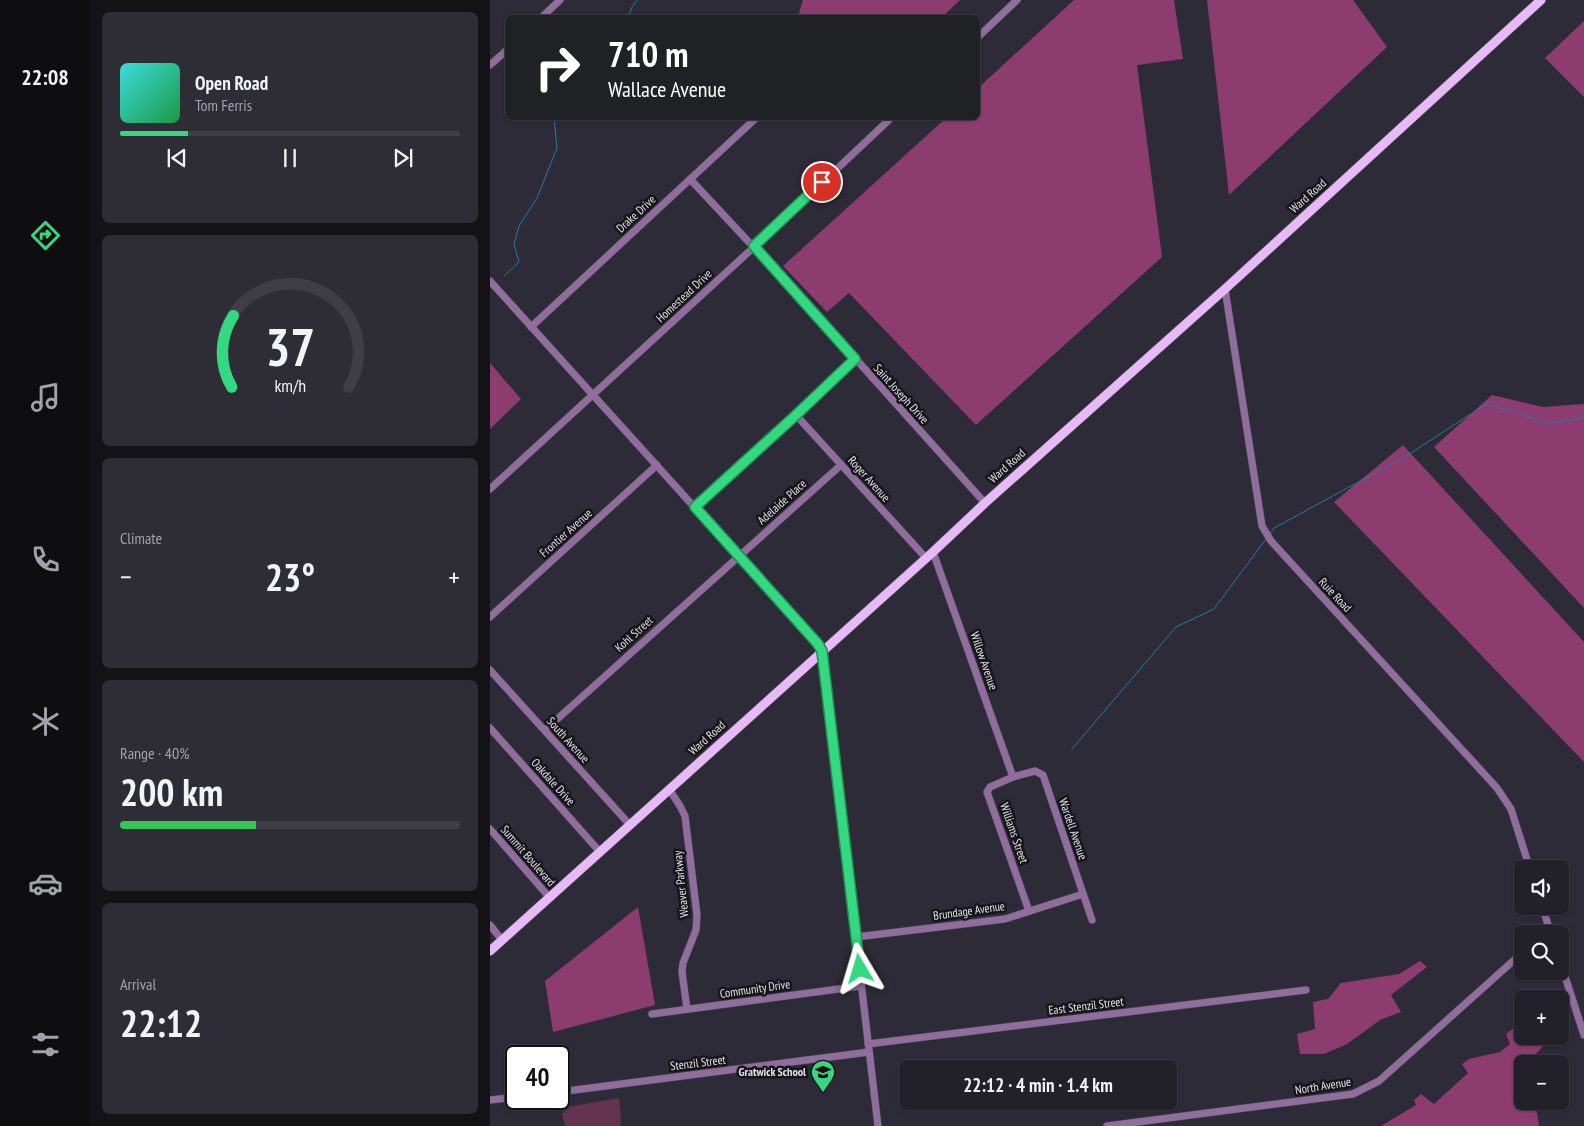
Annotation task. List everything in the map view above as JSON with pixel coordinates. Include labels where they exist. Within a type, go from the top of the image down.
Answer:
[{"type":"main road","name":"Ward Road","points":[[490,951],[985,503],[1225,289],[1541,0]]},
{"type":"street","points":[[545,15],[560,0]]},
{"type":"street","points":[[980,34],[1017,0]]},
{"type":"street","points":[[490,65],[505,52]]},
{"type":"street","name":"Drake Drive","points":[[531,327],[754,120]]},
{"type":"street","name":"Homestead Drive","points":[[490,490],[889,120]]},
{"type":"street","name":"Saint Joseph Drive","points":[[690,179],[754,246],[985,503]]},
{"type":"street","points":[[490,282],[695,507],[818,644],[822,651],[878,1126]]},
{"type":"street","name":"Ruie Road","points":[[1225,289],[1262,526],[1270,541],[1497,788],[1511,809],[1527,860]]},
{"type":"street","points":[[695,507],[855,359]]},
{"type":"street","name":"Roger Avenue","points":[[796,415],[841,465],[929,555]]},
{"type":"street","name":"Frontier Avenue","points":[[490,617],[657,465]]},
{"type":"street","name":"Adelaide Place","points":[[739,556],[841,465]]},
{"type":"street","name":"Willow Avenue","points":[[929,555],[1013,777]]},
{"type":"street","name":"Kohl Street","points":[[545,730],[739,556]]},
{"type":"street","name":"South Avenue","points":[[490,670],[630,825]]},
{"type":"street","name":"Oakdale Drive","points":[[490,728],[600,852]]},
{"type":"street","name":"Wardell Avenue","points":[[1013,777],[1035,771],[1043,775],[1092,920]]},
{"type":"street","name":"Williams Street","points":[[1013,777],[990,787],[987,792],[1029,911]]},
{"type":"street","name":"Weaver Parkway","points":[[669,789],[684,816],[697,915],[696,930],[682,972],[687,1009]]},
{"type":"street","name":"Summit Boulevard","points":[[490,829],[550,898]]},
{"type":"street","name":"Brundage Avenue","points":[[856,937],[1005,919],[1083,894]]},
{"type":"street","points":[[490,925],[502,940]]},
{"type":"street","name":"North Avenue","points":[[1107,1126],[1353,1094],[1378,1081],[1514,960]]},
{"type":"street","points":[[1566,980],[1584,1035]]},
{"type":"street","name":"Community Drive","points":[[652,1014],[861,986]]},
{"type":"street","name":"East Stenzil Street","points":[[868,1044],[1306,990]]},
{"type":"street","name":"Stenzil Street","points":[[570,1091],[869,1052]]},
{"type":"street","points":[[490,1100],[505,1098]]},
{"type":"shaded area","points":[[803,0],[960,0],[944,15],[799,15]]},
{"type":"shaded area","points":[[1074,0],[1174,0],[1183,59],[1137,65],[1162,257],[976,425],[849,293],[827,312],[783,266],[944,120],[980,120],[980,86]]},
{"type":"shaded area","points":[[1207,0],[1353,0],[1387,47],[1229,195]]},
{"type":"shaded area","points":[[1584,21],[1584,97],[1545,58]]},
{"type":"shaded area","points":[[490,363],[521,399],[490,429]]},
{"type":"shaded area","points":[[1492,395],[1543,407],[1584,404],[1584,608],[1434,447]]},
{"type":"shaded area","points":[[1403,445],[1584,642],[1584,762],[1334,502]]},
{"type":"shaded area","points":[[638,907],[655,1005],[553,1032],[545,981]]},
{"type":"shaded area","points":[[1420,961],[1427,967],[1391,995],[1401,1012],[1380,1020],[1347,1044],[1324,1054],[1300,1054],[1297,1034],[1315,1029],[1313,1002],[1328,999],[1341,983],[1399,974]]},
{"type":"shaded area","points":[[1514,1028],[1514,1045],[1544,1045],[1535,1055],[1514,1055],[1514,1110],[1536,1110],[1539,1126],[1381,1126],[1416,1105],[1414,1100],[1421,1094],[1434,1104],[1468,1073],[1462,1064],[1469,1059],[1500,1052],[1510,1044],[1506,1034]]},
{"type":"shaded area","points":[[619,1098],[620,1126],[565,1126],[562,1114],[565,1110],[570,1110],[570,1106]]},
{"type":"waterway","points":[[629,15],[637,0]]},
{"type":"waterway","points":[[504,276],[519,262],[514,244],[519,226],[537,198],[557,148],[554,120]]},
{"type":"waterway","points":[[1270,534],[1274,528],[1408,455],[1486,404],[1549,424],[1584,417]]},
{"type":"waterway","points":[[1072,749],[1176,627],[1214,609],[1266,539]]},
{"type":"place","name":"Gratwick School","points":[[823,1093]]},
{"type":"route","points":[[822,182],[754,246],[855,359],[695,507],[818,644],[822,651],[860,969]]}]
